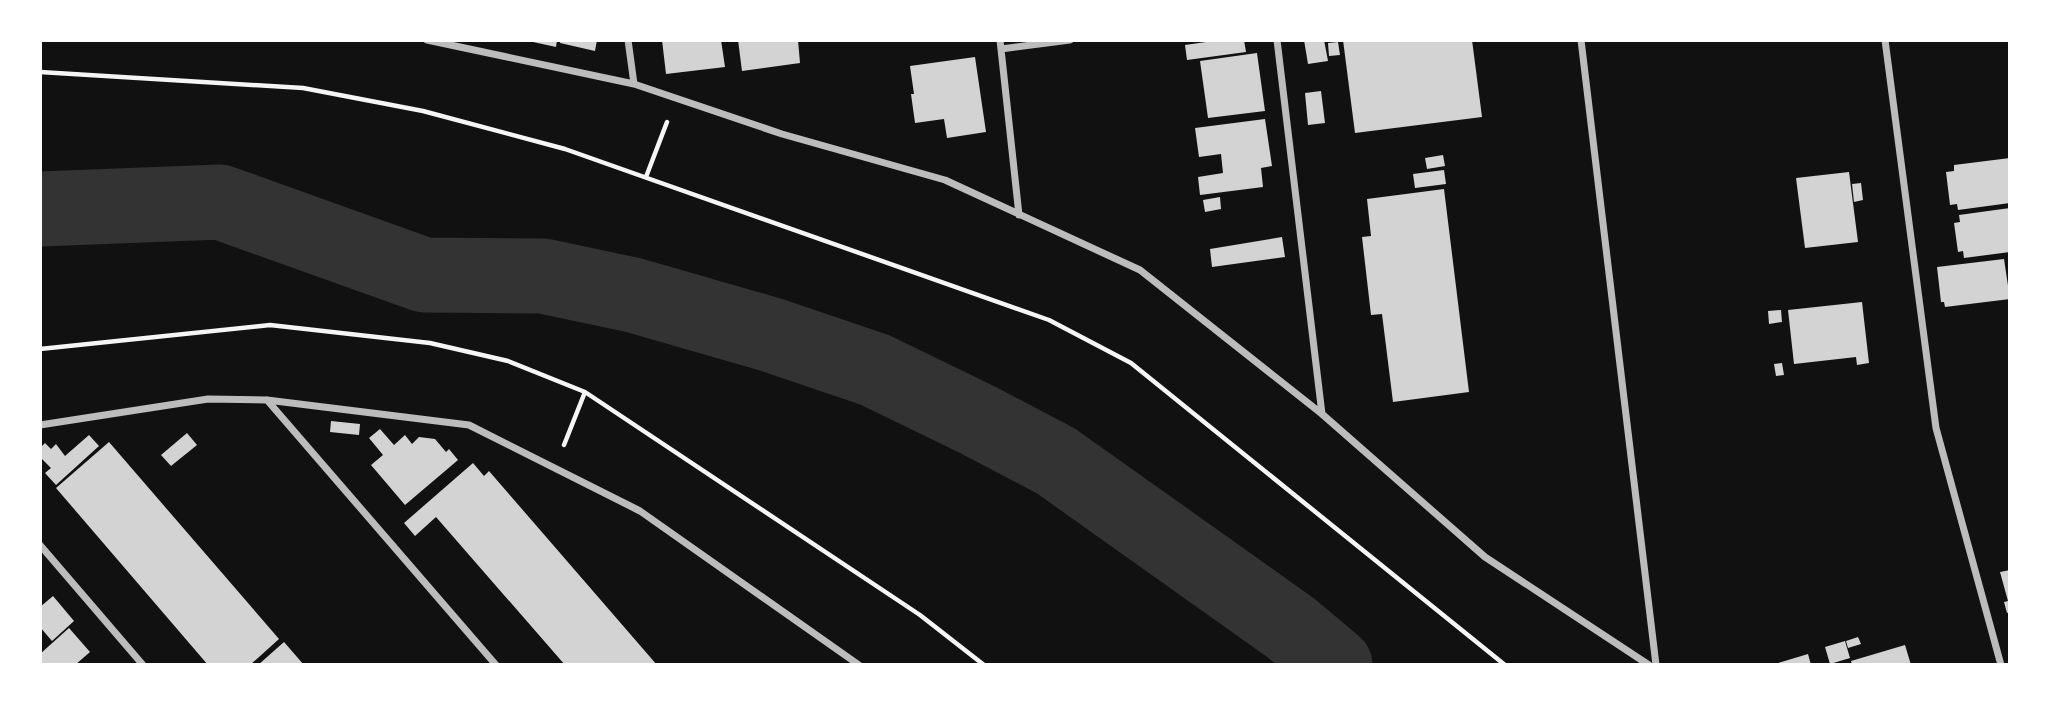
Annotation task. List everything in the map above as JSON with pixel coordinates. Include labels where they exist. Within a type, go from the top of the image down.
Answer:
[{"type":"street","points":[[426,40],[634,84],[782,134],[945,180],[1140,270],[1322,414],[1485,557],[1649,665]]},
{"type":"street","points":[[628,40],[634,84]]},
{"type":"street","points":[[1000,40],[1019,215]]},
{"type":"street","points":[[1001,49],[1070,40]]},
{"type":"street","points":[[1277,40],[1322,414]]},
{"type":"street","points":[[1581,40],[1656,665]]},
{"type":"street","points":[[1885,40],[1936,428],[2001,665]]},
{"type":"street","points":[[40,425],[208,399],[267,400],[469,425],[640,511],[859,665]]},
{"type":"street","points":[[267,400],[496,665]]},
{"type":"street","points":[[40,545],[143,665]]},
{"type":"path","points":[[40,72],[303,88],[423,111],[565,149],[1049,320],[1131,363],[1505,665]]},
{"type":"path","points":[[646,177],[676,98]]},
{"type":"path","points":[[555,469],[585,392]]},
{"type":"building","points":[[524,40],[557,40],[556,47]]},
{"type":"building","points":[[561,40],[597,40],[595,51],[560,43]]},
{"type":"building","points":[[662,40],[721,40],[725,67],[666,74]]},
{"type":"building","points":[[738,40],[798,40],[800,63],[742,71]]},
{"type":"building","points":[[1244,40],[1246,52],[1187,60],[1185,45]]},
{"type":"building","points":[[1304,40],[1324,40],[1328,61],[1308,64]]},
{"type":"building","points":[[1343,40],[1472,40],[1482,117],[1355,133]]},
{"type":"building","points":[[1338,42],[1340,55],[1329,56],[1328,43]]},
{"type":"building","points":[[1257,53],[1265,111],[1208,118],[1200,61]]},
{"type":"building","points":[[975,57],[986,132],[947,138],[944,119],[915,123],[910,66]]},
{"type":"building","points":[[1321,91],[1325,123],[1308,125],[1305,93]]},
{"type":"building","points":[[1265,119],[1272,166],[1261,168],[1263,187],[1200,195],[1198,177],[1223,173],[1221,154],[1199,157],[1195,128]]},
{"type":"building","points":[[1443,155],[1445,166],[1427,169],[1425,158]]},
{"type":"building","points":[[2010,158],[2010,203],[1958,210],[1957,204],[1950,205],[1946,172],[1954,171],[1954,165]]},
{"type":"building","points":[[1444,170],[1446,184],[1415,188],[1413,174]]},
{"type":"building","points":[[1849,172],[1858,242],[1805,248],[1796,178]]},
{"type":"building","points":[[1861,183],[1863,200],[1854,202],[1852,184]]},
{"type":"building","points":[[1444,189],[1469,392],[1393,402],[1382,314],[1371,315],[1362,237],[1371,236],[1367,199]]},
{"type":"building","points":[[1220,197],[1221,209],[1205,212],[1203,200]]},
{"type":"building","points":[[2010,208],[2010,252],[1964,258],[1963,251],[1958,252],[1954,223],[1960,222],[1959,215]]},
{"type":"building","points":[[1282,237],[1285,257],[1212,267],[1210,249]]},
{"type":"building","points":[[2004,259],[2010,299],[1945,307],[1944,302],[1941,302],[1937,267]]},
{"type":"building","points":[[1862,302],[1869,363],[1857,365],[1856,357],[1794,364],[1788,310]]},
{"type":"building","points":[[1781,310],[1782,322],[1769,324],[1768,311]]},
{"type":"building","points":[[1782,363],[1784,375],[1776,376],[1774,364]]},
{"type":"building","points":[[331,421],[360,424],[359,435],[330,432]]},
{"type":"building","points":[[380,429],[394,445],[405,435],[412,444],[419,437],[435,439],[446,452],[449,449],[458,460],[405,505],[371,465],[383,455],[369,438]]},
{"type":"building","points":[[187,433],[197,445],[171,466],[161,455]]},
{"type":"building","points":[[89,435],[99,446],[56,485],[45,473],[51,468],[40,457],[40,448],[45,443],[51,449],[56,444],[65,456]]},
{"type":"building","points":[[109,442],[279,639],[250,665],[208,665],[56,488]]},
{"type":"building","points":[[473,463],[484,476],[489,471],[657,665],[565,665],[436,517],[415,536],[404,523]]},
{"type":"building","points":[[2010,570],[2010,612],[2007,613],[2004,602],[2008,601],[2000,572]]},
{"type":"building","points":[[53,596],[74,621],[52,641],[40,627],[40,607]]},
{"type":"building","points":[[69,628],[90,652],[75,665],[40,665],[40,654]]},
{"type":"building","points":[[1858,637],[1861,644],[1848,648],[1846,641]]},
{"type":"building","points":[[1845,641],[1850,658],[1830,664],[1825,647]]},
{"type":"building","points":[[284,642],[304,665],[258,665]]},
{"type":"building","points":[[1905,645],[1911,665],[1852,665],[1851,661]]},
{"type":"building","points":[[1808,654],[1811,665],[1775,665],[1775,664]]},
{"type":"waterway","points":[[40,209],[220,202],[424,275],[543,276],[633,295],[772,335],[875,370],[1056,461],[1291,628],[1335,665]]}]
